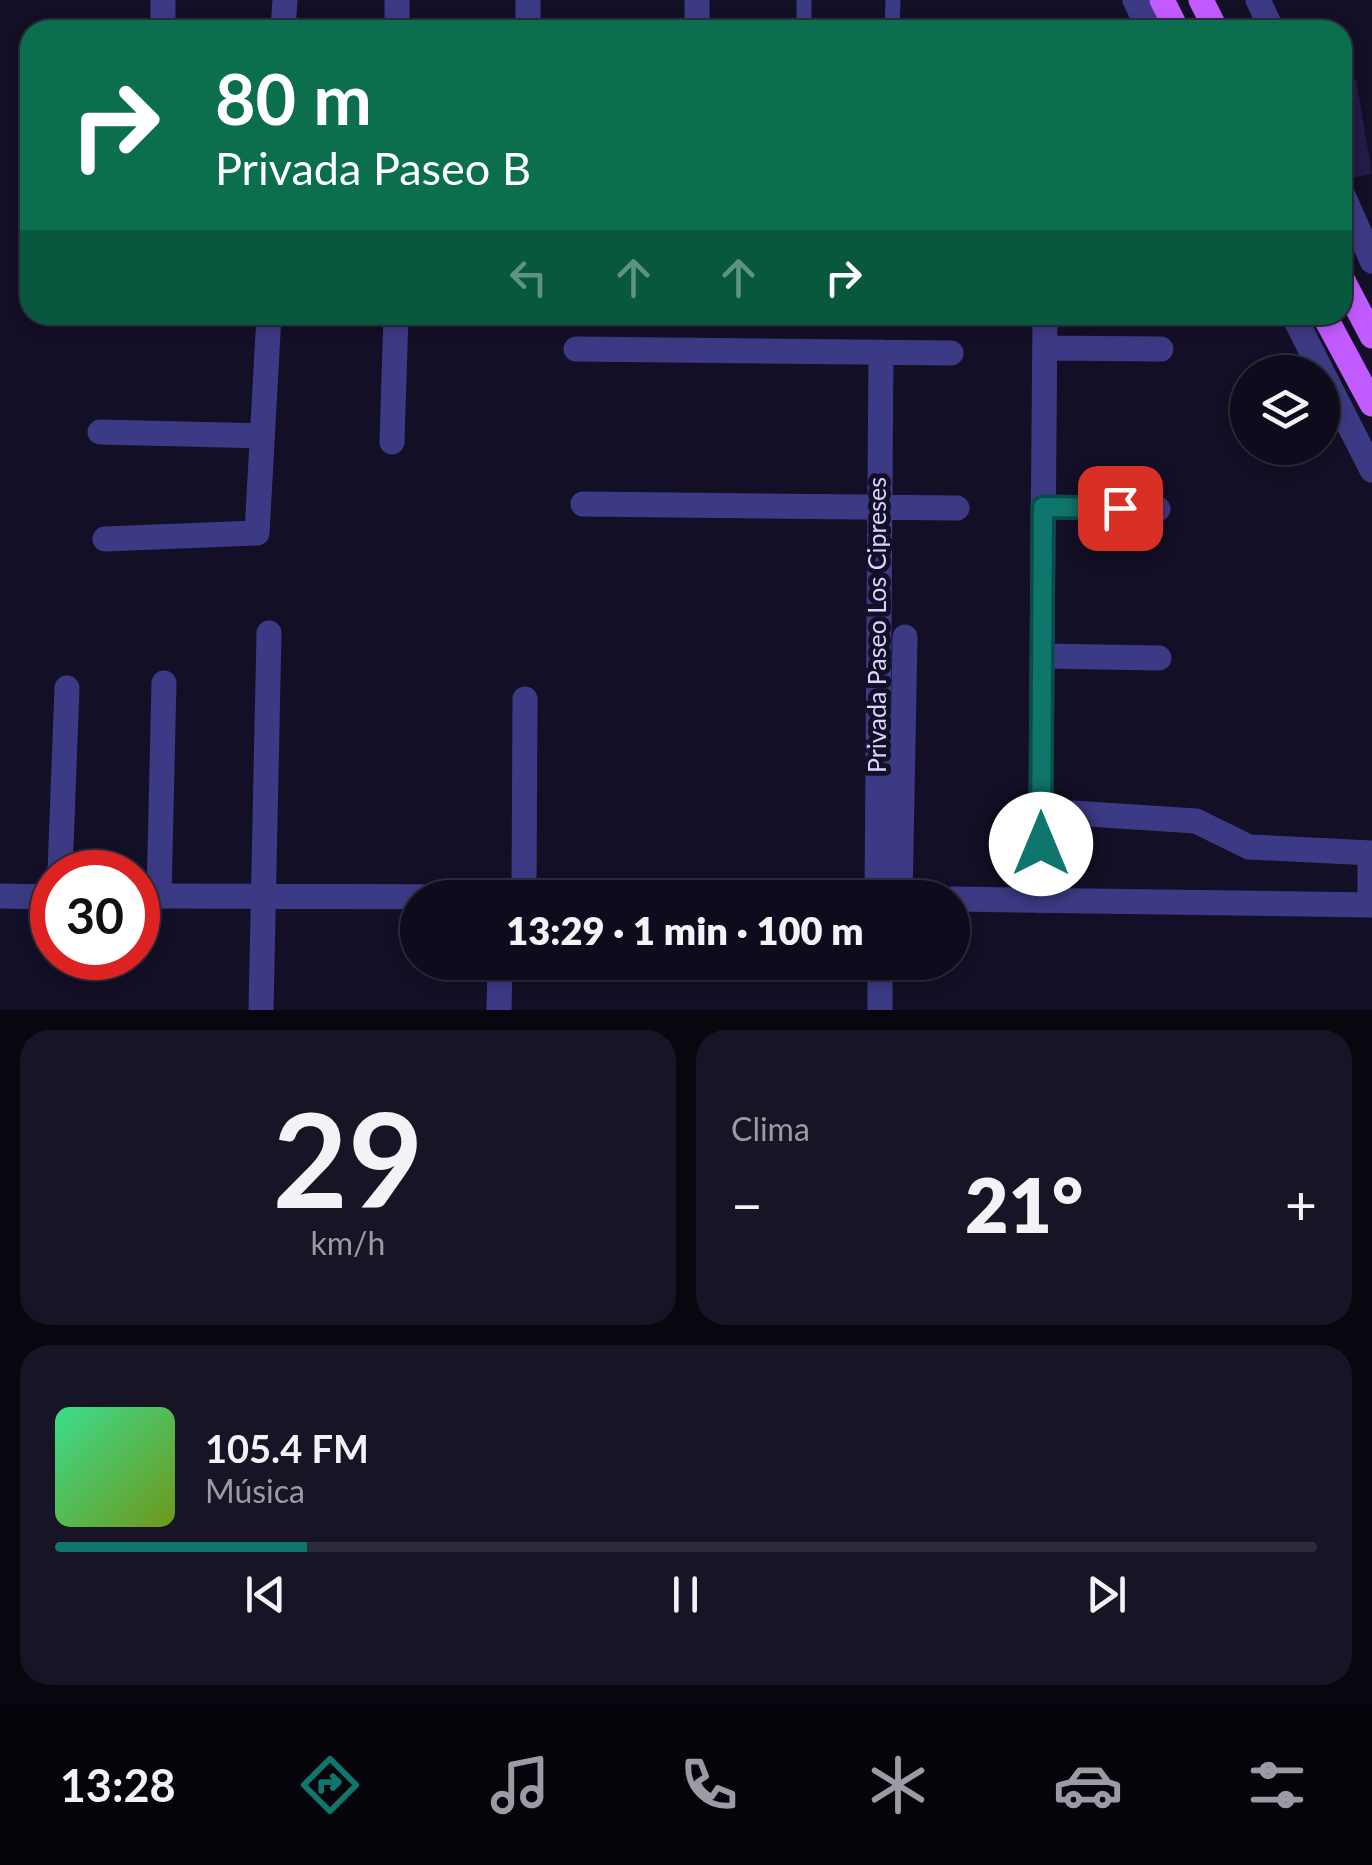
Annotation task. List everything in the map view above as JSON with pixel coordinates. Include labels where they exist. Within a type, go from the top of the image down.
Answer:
[{"type":"main road","points":[[1352,298],[1372,336]]},
{"type":"main road","points":[[1329,325],[1372,404]]},
{"type":"street","points":[[1352,216],[1372,261]]},
{"type":"street","points":[[104,539],[257,533],[268,325]]},
{"type":"street","points":[[392,442],[396,325]]},
{"type":"street","points":[[1040,901],[1045,325]]},
{"type":"street","points":[[1298,325],[1311,355]]},
{"type":"street","points":[[1045,348],[1161,349]]},
{"type":"street","points":[[576,349],[950,353]]},
{"type":"street","name":"Privada Paseo Los Cipreses","points":[[876,880],[881,352]]},
{"type":"street","points":[[1340,414],[1372,470]]},
{"type":"street","points":[[100,432],[262,436]]},
{"type":"street","points":[[582,504],[957,508]]},
{"type":"street","points":[[1043,507],[1158,509]]},
{"type":"street","points":[[261,1010],[269,633]]},
{"type":"street","points":[[900,880],[905,637]]},
{"type":"street","points":[[1042,656],[1159,658]]},
{"type":"street","points":[[151,850],[164,683]]},
{"type":"street","points":[[61,850],[67,688]]},
{"type":"street","points":[[510,880],[525,698]]},
{"type":"street","points":[[970,899],[1371,905],[1371,853],[1249,847],[1196,820],[1041,811]]},
{"type":"street","points":[[0,896],[30,897]]},
{"type":"street","points":[[160,896],[400,896]]},
{"type":"street","points":[[499,1010],[500,980]]},
{"type":"street","points":[[880,980],[880,1010]]},
{"type":"building","points":[[1356,79],[1372,174],[1352,178],[1352,80]]},
{"type":"route","points":[[1041,844],[1043,507],[1120,508]]}]
